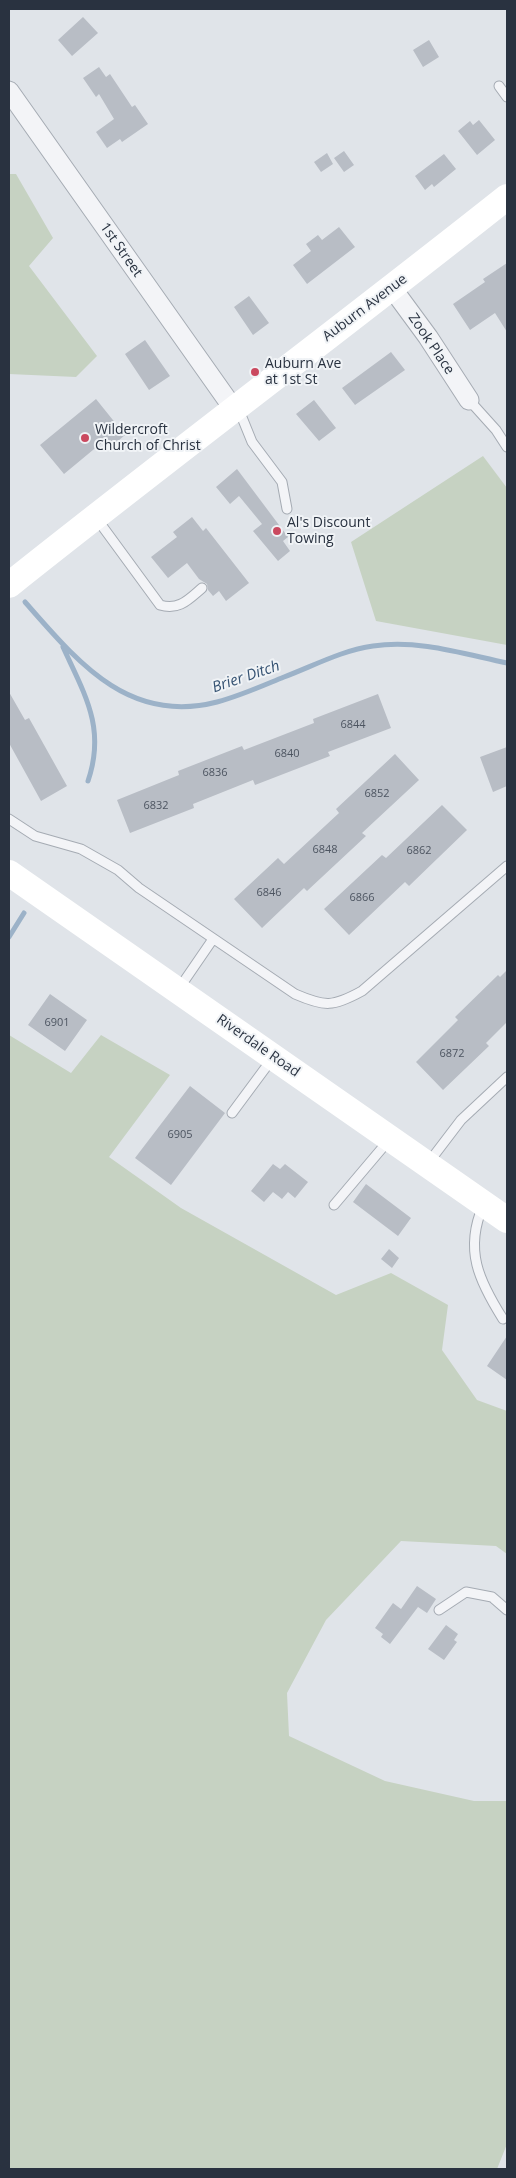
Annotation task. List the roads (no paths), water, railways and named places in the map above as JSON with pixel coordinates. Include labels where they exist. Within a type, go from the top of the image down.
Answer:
[{"type":"street","name":"1st Street","points":[[9,92],[235,406]]},
{"type":"street","name":"Auburn Avenue","points":[[9,585],[235,406],[392,288],[507,197]]},
{"type":"street","name":"Zook Place","points":[[392,288],[428,337],[468,400]]},
{"type":"street","name":"Riverdale Road","points":[[9,873],[507,1220]]},
{"type":"lane","points":[[499,86],[507,97]]},
{"type":"lane","points":[[468,400],[496,430],[507,447]]},
{"type":"lane","points":[[235,406],[252,442],[282,482],[287,509]]},
{"type":"lane","points":[[95,517],[160,605],[169,608],[180,606],[202,588]]},
{"type":"lane","points":[[9,819],[35,836],[81,849],[118,870],[139,888],[213,939],[295,994],[317,1004],[329,1004],[349,999],[376,981],[507,866]]},
{"type":"lane","points":[[178,990],[213,939]]},
{"type":"lane","points":[[232,1113],[274,1056]]},
{"type":"lane","points":[[428,1164],[461,1120],[507,1077]]},
{"type":"lane","points":[[334,1205],[391,1138]]},
{"type":"lane","points":[[484,1203],[479,1214],[473,1249],[484,1287],[503,1319]]},
{"type":"lane","points":[[439,1610],[466,1592],[492,1598],[507,1610]]},
{"type":"waterway","name":"Brier Ditch","points":[[25,602],[64,646],[85,666],[107,683],[131,696],[157,704],[185,707],[217,702],[251,691],[339,655],[362,648],[390,644],[441,648],[507,663]]},
{"type":"waterway","points":[[63,647],[79,681],[94,728],[93,762],[88,781]]},
{"type":"waterway","points":[[9,937],[24,913]]},
{"type":"place","name":"Auburn Ave at 1st St","points":[[255,372]]},
{"type":"place","name":"Wildercroft Church of Christ","points":[[85,438]]},
{"type":"place","name":"Al's Discount Towing","points":[[277,531]]}]
